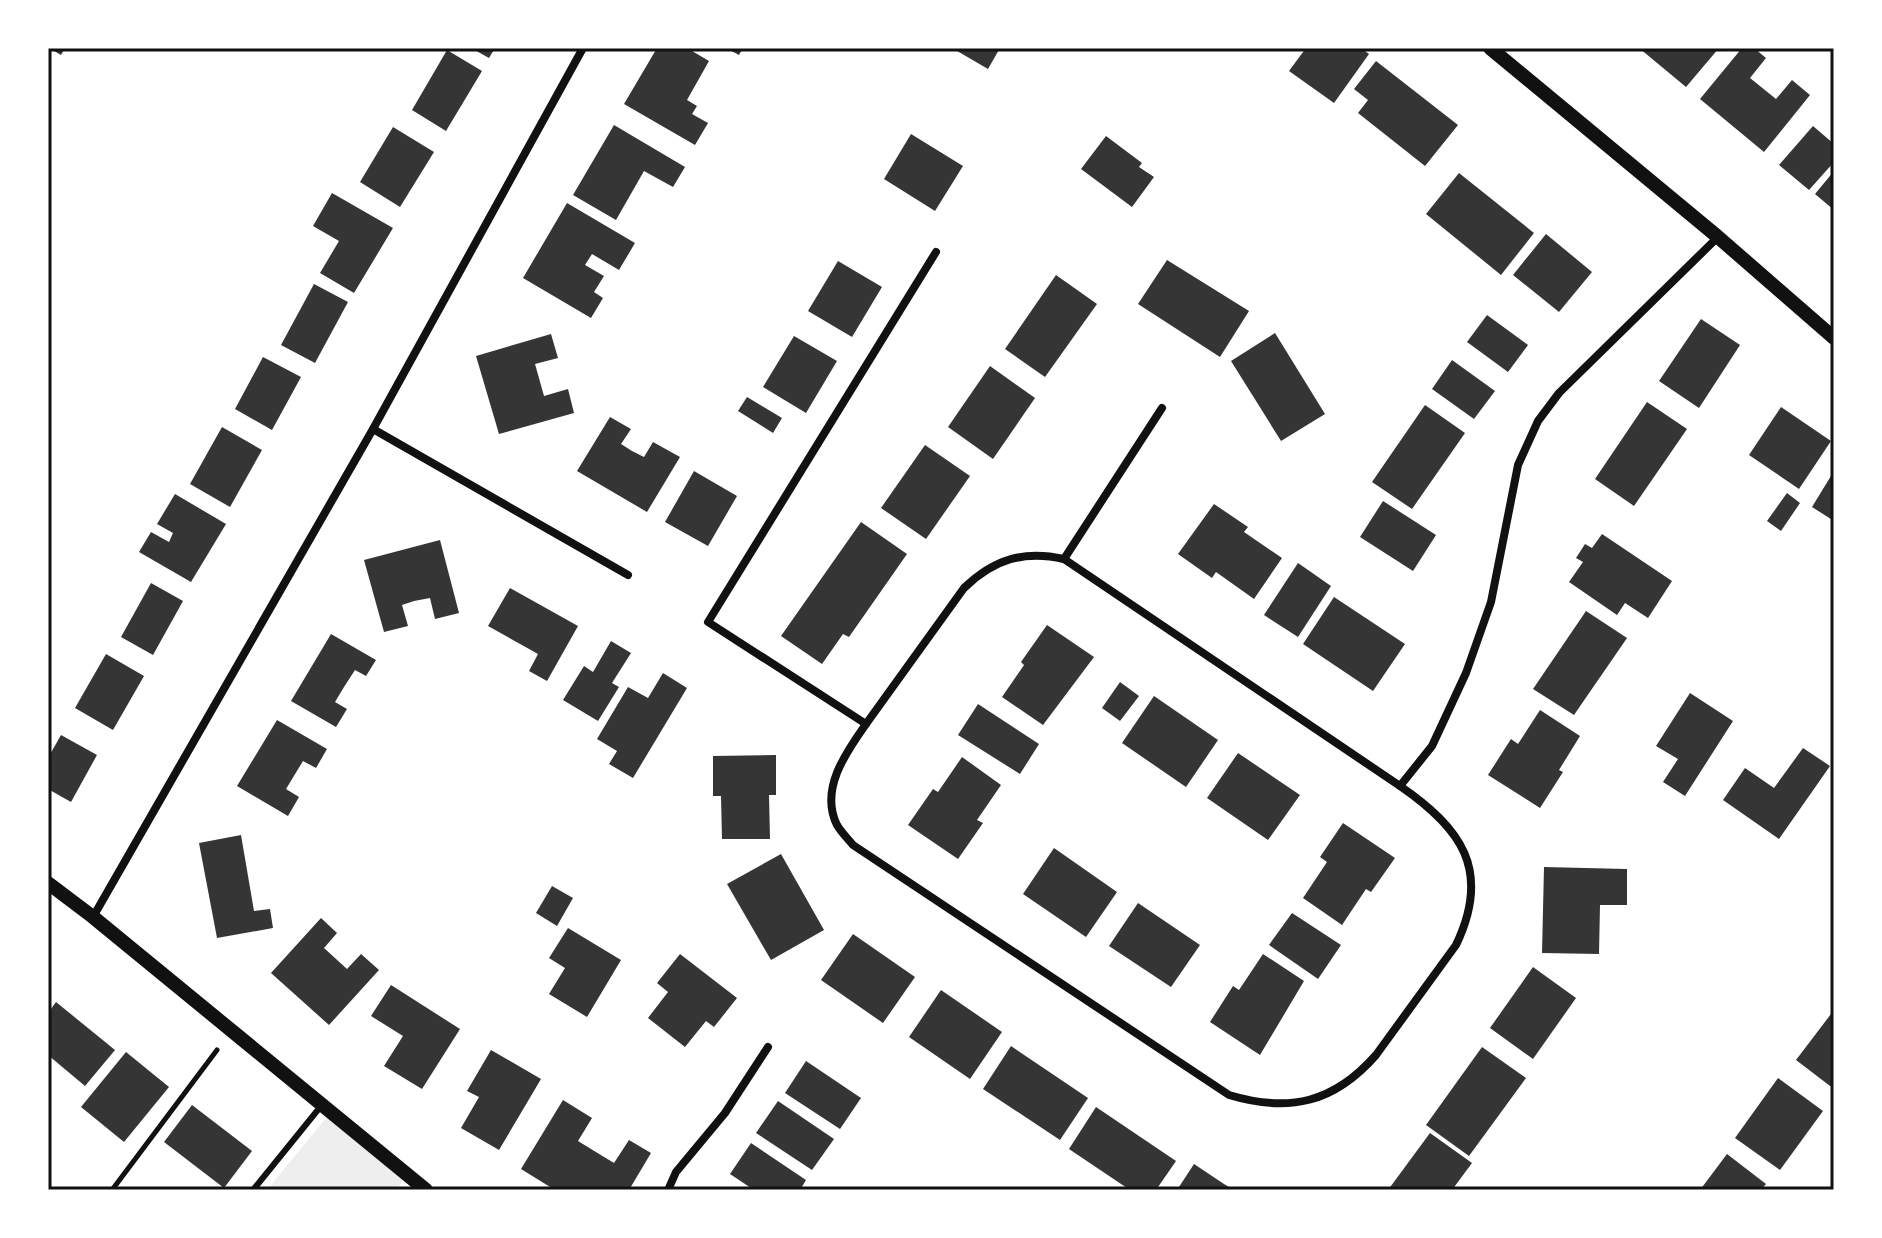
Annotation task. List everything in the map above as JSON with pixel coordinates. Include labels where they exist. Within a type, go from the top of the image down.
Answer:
[{"type":"street","points":[[93,917],[373,429],[583,48]]},
{"type":"street","points":[[1490,48],[1718,237],[1834,338]]},
{"type":"street","points":[[1400,786],[1432,746],[1466,673],[1491,602],[1518,465],[1538,421],[1582,367],[1718,237]]},
{"type":"street","points":[[866,724],[708,622],[936,252]]},
{"type":"street","points":[[1064,559],[1162,408]]},
{"type":"street","points":[[373,429],[628,575]]},
{"type":"street","points":[[1043,554],[1064,559],[1400,786],[1446,822],[1460,842],[1471,885],[1470,906],[1456,945],[1361,1072],[1344,1085],[1303,1102],[1278,1105],[1229,1095],[853,845],[836,823],[833,789],[844,757],[964,588],[980,572],[1000,561],[1021,555],[1043,554]]},
{"type":"street","points":[[48,883],[426,1190]]},
{"type":"street","points":[[668,1190],[676,1172],[725,1113],[768,1047]]},
{"type":"lane","points":[[253,1190],[322,1104]]},
{"type":"path","points":[[112,1190],[232,1030]]},
{"type":"shaded area","points":[[331,1112],[408,1174],[396,1190],[267,1190]]},
{"type":"building","points":[[49,48],[65,48],[61,55]]},
{"type":"building","points":[[471,48],[495,48],[489,58]]},
{"type":"building","points":[[657,48],[687,48],[709,61],[687,100],[697,106],[692,114],[708,123],[695,145],[624,104]]},
{"type":"building","points":[[726,48],[743,48],[739,55]]},
{"type":"building","points":[[952,48],[1000,48],[988,69]]},
{"type":"building","points":[[1306,48],[1361,48],[1369,54],[1334,103],[1289,71]]},
{"type":"building","points":[[1639,48],[1719,48],[1686,87]]},
{"type":"building","points":[[1742,48],[1754,48],[1766,58],[1750,78],[1776,99],[1792,80],[1810,95],[1764,152],[1700,99]]},
{"type":"building","points":[[447,50],[482,71],[446,131],[412,110]]},
{"type":"building","points":[[1376,61],[1458,125],[1425,166],[1358,113],[1368,100],[1354,89]]},
{"type":"building","points":[[614,125],[685,167],[673,187],[644,171],[616,220],[573,195]]},
{"type":"building","points":[[1813,126],[1834,144],[1834,162],[1809,190],[1779,165]]},
{"type":"building","points":[[393,127],[434,152],[400,207],[360,182]]},
{"type":"building","points":[[911,134],[963,166],[935,211],[884,179]]},
{"type":"building","points":[[1106,136],[1142,163],[1139,167],[1154,177],[1132,207],[1081,169]]},
{"type":"building","points":[[1834,171],[1834,210],[1815,194]]},
{"type":"building","points":[[1459,173],[1534,233],[1501,275],[1426,214]]},
{"type":"building","points":[[332,193],[393,228],[354,293],[320,273],[339,241],[313,226]]},
{"type":"building","points":[[567,203],[635,243],[619,270],[592,254],[585,265],[604,276],[594,292],[603,298],[591,318],[523,278]]},
{"type":"building","points":[[1546,234],[1592,272],[1559,312],[1513,275]]},
{"type":"building","points":[[1167,260],[1249,311],[1220,357],[1138,304]]},
{"type":"building","points":[[838,261],[882,287],[852,337],[808,311]]},
{"type":"building","points":[[1056,275],[1097,304],[1045,377],[1005,349]]},
{"type":"building","points":[[314,284],[348,302],[315,363],[281,345]]},
{"type":"building","points":[[1487,315],[1528,345],[1508,372],[1467,342]]},
{"type":"building","points":[[1701,319],[1740,345],[1699,408],[1659,381]]},
{"type":"building","points":[[1275,333],[1325,414],[1281,441],[1231,361]]},
{"type":"building","points":[[551,334],[558,358],[535,364],[544,396],[568,389],[574,413],[499,434],[476,356]]},
{"type":"building","points":[[794,336],[837,361],[806,413],[763,387]]},
{"type":"building","points":[[263,357],[301,377],[272,430],[235,409]]},
{"type":"building","points":[[1452,360],[1495,391],[1474,419],[1432,389]]},
{"type":"building","points":[[990,366],[1035,398],[993,459],[948,427]]},
{"type":"building","points":[[747,397],[782,418],[773,433],[738,411]]},
{"type":"building","points":[[1647,402],[1687,429],[1634,506],[1595,479]]},
{"type":"building","points":[[1425,405],[1465,433],[1412,509],[1372,482]]},
{"type":"building","points":[[1781,407],[1831,441],[1799,489],[1749,455]]},
{"type":"building","points":[[610,417],[631,429],[621,444],[632,451],[644,457],[653,442],[680,457],[647,512],[577,471]]},
{"type":"building","points":[[222,427],[262,450],[230,507],[190,484]]},
{"type":"building","points":[[925,445],[970,476],[926,539],[881,508]]},
{"type":"building","points":[[694,471],[737,496],[708,546],[665,522]]},
{"type":"building","points":[[1834,471],[1834,521],[1812,507]]},
{"type":"building","points":[[1787,493],[1800,503],[1781,531],[1767,521]]},
{"type":"building","points":[[175,494],[226,524],[191,582],[139,552],[151,532],[169,542],[173,533],[157,524]]},
{"type":"building","points":[[1383,501],[1436,535],[1413,571],[1360,537]]},
{"type":"building","points":[[1214,504],[1248,527],[1244,532],[1282,558],[1254,599],[1216,572],[1212,578],[1178,554]]},
{"type":"building","points":[[861,522],[907,554],[849,637],[843,634],[822,664],[781,636]]},
{"type":"building","points":[[1602,534],[1672,581],[1648,618],[1625,603],[1617,615],[1569,582],[1583,562],[1576,558],[1585,544],[1592,548]]},
{"type":"building","points":[[440,540],[459,613],[435,619],[430,598],[414,601],[402,605],[408,626],[384,632],[364,560]]},
{"type":"building","points":[[1298,563],[1331,586],[1298,637],[1264,615]]},
{"type":"building","points":[[151,583],[183,601],[153,655],[121,637]]},
{"type":"building","points":[[510,588],[578,626],[547,681],[529,671],[538,654],[488,626]]},
{"type":"building","points":[[1334,597],[1405,644],[1373,691],[1303,644]]},
{"type":"building","points":[[1586,611],[1627,638],[1574,715],[1533,689]]},
{"type":"building","points":[[1047,625],[1094,657],[1043,725],[1002,697],[1024,665],[1021,662]]},
{"type":"building","points":[[331,634],[376,660],[366,676],[355,670],[335,702],[347,709],[336,727],[291,701]]},
{"type":"building","points":[[611,641],[631,653],[612,683],[619,687],[598,721],[563,700],[584,666],[593,672]]},
{"type":"building","points":[[106,654],[144,676],[113,730],[75,708]]},
{"type":"building","points":[[663,673],[687,688],[633,778],[609,764],[617,751],[597,739],[628,687],[648,698]]},
{"type":"building","points":[[1120,682],[1139,696],[1120,721],[1102,708]]},
{"type":"building","points":[[1690,693],[1733,721],[1685,796],[1663,782],[1678,759],[1656,746]]},
{"type":"building","points":[[1154,696],[1218,740],[1186,787],[1122,743]]},
{"type":"building","points":[[978,704],[1039,744],[1020,774],[958,735]]},
{"type":"building","points":[[1540,710],[1580,736],[1559,770],[1563,772],[1540,808],[1488,775],[1511,739],[1518,744]]},
{"type":"building","points":[[277,720],[327,749],[316,768],[303,761],[286,789],[299,797],[288,816],[237,786]]},
{"type":"building","points":[[61,735],[97,755],[71,802],[48,789],[48,758]]},
{"type":"building","points":[[1803,748],[1830,766],[1779,839],[1723,800],[1745,768],[1774,788]]},
{"type":"building","points":[[1238,753],[1300,795],[1268,840],[1207,798]]},
{"type":"building","points":[[776,755],[776,795],[769,795],[770,839],[722,839],[721,796],[713,796],[713,756]]},
{"type":"building","points":[[962,757],[1001,785],[977,820],[983,823],[958,859],[908,825],[933,789],[938,792]]},
{"type":"building","points":[[1343,823],[1395,858],[1371,892],[1366,889],[1342,925],[1303,898],[1327,862],[1320,857]]},
{"type":"building","points":[[241,835],[254,911],[270,909],[273,928],[217,938],[199,843]]},
{"type":"building","points":[[1054,848],[1117,892],[1086,937],[1023,894]]},
{"type":"building","points":[[781,854],[824,930],[771,960],[727,884]]},
{"type":"building","points":[[1544,867],[1627,869],[1627,905],[1600,905],[1599,954],[1542,953]]},
{"type":"building","points":[[552,886],[573,898],[557,926],[536,913]]},
{"type":"building","points":[[1138,903],[1200,945],[1171,987],[1109,946]]},
{"type":"building","points":[[1292,913],[1341,945],[1318,979],[1269,945]]},
{"type":"building","points":[[321,918],[337,933],[324,948],[347,969],[361,954],[379,970],[329,1025],[271,973]]},
{"type":"building","points":[[568,928],[621,960],[587,1017],[549,994],[565,968],[549,958]]},
{"type":"building","points":[[853,934],[915,977],[883,1023],[821,980]]},
{"type":"building","points":[[680,954],[737,998],[714,1027],[706,1021],[685,1047],[648,1018],[668,992],[657,983]]},
{"type":"building","points":[[1263,954],[1304,981],[1260,1055],[1210,1022],[1233,986],[1239,990]]},
{"type":"building","points":[[1533,967],[1576,998],[1533,1059],[1490,1028]]},
{"type":"building","points":[[391,985],[460,1029],[422,1089],[384,1066],[403,1036],[371,1016]]},
{"type":"building","points":[[941,990],[1002,1032],[970,1079],[909,1037]]},
{"type":"building","points":[[56,1002],[115,1050],[85,1086],[48,1055],[48,1013]]},
{"type":"building","points":[[1834,1010],[1834,1089],[1796,1060]]},
{"type":"building","points":[[1011,1046],[1088,1098],[1060,1140],[983,1089]]},
{"type":"building","points":[[1482,1047],[1526,1078],[1469,1156],[1426,1125]]},
{"type":"building","points":[[491,1050],[541,1079],[499,1150],[461,1128],[479,1097],[467,1091]]},
{"type":"building","points":[[126,1052],[169,1087],[124,1142],[81,1107]]},
{"type":"building","points":[[806,1061],[861,1098],[840,1129],[785,1093]]},
{"type":"building","points":[[1778,1078],[1823,1111],[1780,1170],[1735,1138]]},
{"type":"building","points":[[563,1100],[592,1118],[578,1141],[614,1163],[629,1140],[651,1153],[629,1190],[555,1190],[521,1169]]},
{"type":"building","points":[[778,1101],[834,1139],[812,1170],[756,1133]]},
{"type":"building","points":[[192,1105],[252,1151],[224,1188],[164,1142]]},
{"type":"building","points":[[1096,1107],[1176,1161],[1156,1190],[1130,1190],[1069,1149]]},
{"type":"building","points":[[1430,1133],[1472,1163],[1452,1190],[1388,1190]]},
{"type":"building","points":[[751,1143],[806,1180],[800,1190],[754,1190],[730,1174]]},
{"type":"building","points":[[1727,1154],[1766,1184],[1761,1190],[1700,1190]]},
{"type":"building","points":[[1194,1164],[1224,1184],[1234,1190],[1177,1190]]}]
